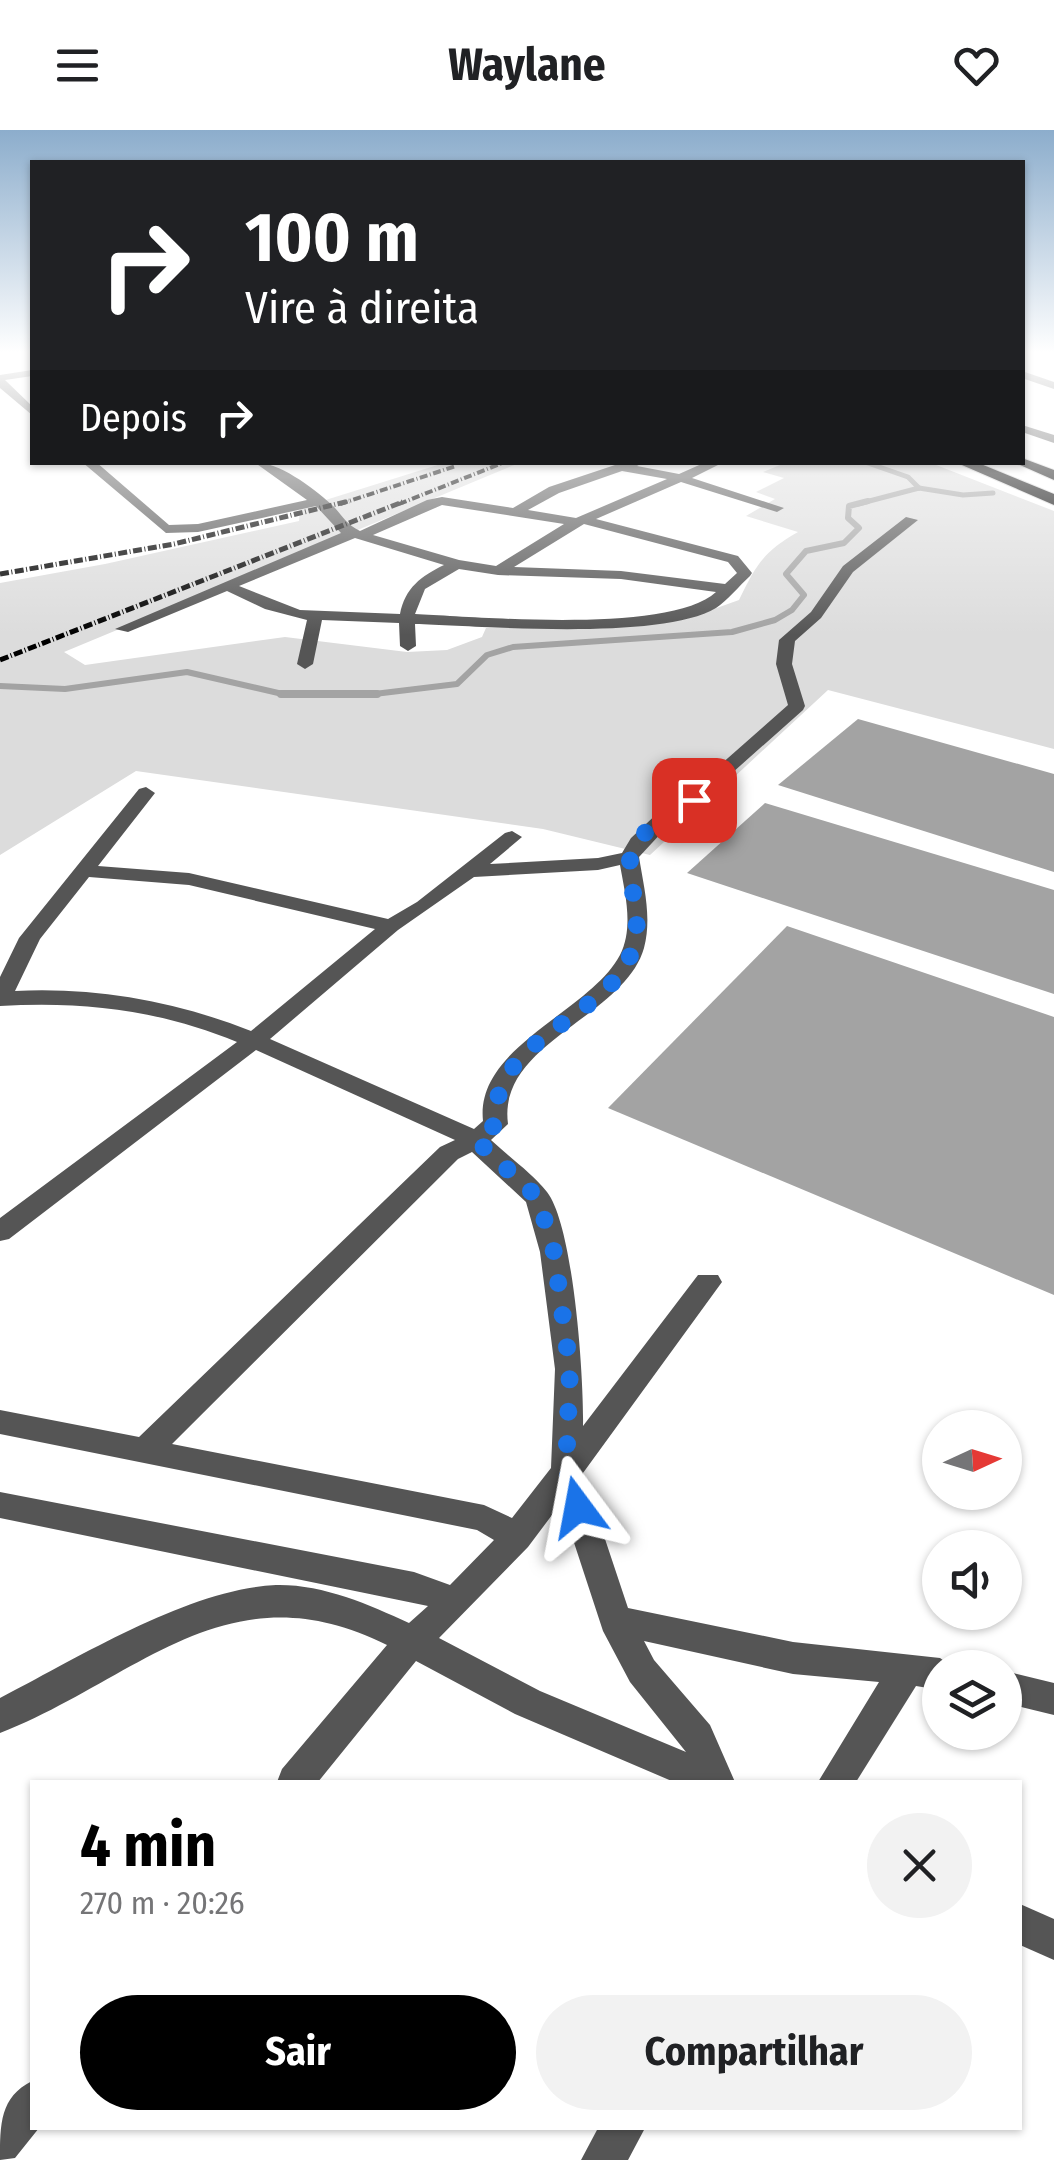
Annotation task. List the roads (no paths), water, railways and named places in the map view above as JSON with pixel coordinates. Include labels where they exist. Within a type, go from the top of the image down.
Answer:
[{"type":"highway","points":[[1025,464],[1054,476]]},
{"type":"highway","points":[[969,465],[1054,500]]},
{"type":"street","points":[[91,465],[166,529],[198,528],[321,505]]},
{"type":"street","points":[[264,465],[356,535],[457,564],[498,571],[620,575],[728,589]]},
{"type":"street","points":[[517,511],[554,490],[631,465],[777,508]]},
{"type":"street","points":[[498,571],[580,520],[710,465]]},
{"type":"street","points":[[123,628],[434,502],[580,520],[734,559],[745,572],[712,604],[690,613],[562,624],[314,616],[286,612],[228,586]]},
{"type":"street","points":[[144,1452],[450,1154],[496,1124],[494,1108],[503,1082],[540,1039],[610,985],[632,953],[638,920],[629,857],[638,842],[669,813],[703,796],[754,742],[794,712],[797,701],[784,664],[787,640],[816,615],[848,569],[911,520]]},
{"type":"street","points":[[408,646],[406,603],[426,579],[457,564]]},
{"type":"street","points":[[305,664],[314,638],[314,616]]},
{"type":"street","points":[[0,999],[30,938],[146,794]]},
{"type":"street","points":[[0,1232],[257,1038],[390,926],[424,906],[512,837]]},
{"type":"street","points":[[467,871],[598,864],[629,857]]},
{"type":"street","points":[[82,871],[188,879],[390,926]]},
{"type":"street","points":[[0,999],[41,994],[117,998],[164,1008],[257,1038],[476,1140],[538,1198],[554,1252],[570,1369],[566,1470],[615,1620],[642,1671],[697,1737],[713,1780]]},
{"type":"street","points":[[297,1780],[411,1642],[456,1602],[517,1536],[708,1282]]},
{"type":"street","points":[[0,1422],[484,1518],[517,1536]]},
{"type":"street","points":[[0,1505],[414,1586],[456,1602]]},
{"type":"street","points":[[0,1716],[187,1622],[276,1600],[310,1603],[340,1610],[503,1691],[709,1780]]},
{"type":"street","points":[[615,1620],[912,1679],[837,1780]]},
{"type":"street","points":[[1022,1691],[1054,1698]]},
{"type":"street","points":[[1022,1925],[1054,1940]]},
{"type":"street","points":[[0,2143],[30,2105]]},
{"type":"street","points":[[603,2160],[622,2130]]},
{"type":"waterway","points":[[874,465],[908,477],[919,488]]},
{"type":"waterway","points":[[858,504],[919,488]]},
{"type":"waterway","points":[[919,488],[963,495],[993,493]]},
{"type":"waterway","points":[[374,694],[457,684],[487,655],[513,647],[732,632],[775,620],[792,610],[804,595],[786,574],[806,551],[844,543],[859,528],[848,518],[849,506],[868,501]]},
{"type":"waterway","points":[[0,686],[65,689],[187,672],[283,694]]},
{"type":"waterway","points":[[283,694],[374,694]]},
{"type":"waterway","points":[[283,694],[374,694]]},
{"type":"railway","points":[[399,504],[497,465]]},
{"type":"railway","points":[[340,504],[456,466]]},
{"type":"railway","points":[[0,574],[174,544],[349,501]]},
{"type":"railway","points":[[0,660],[405,501]]}]
